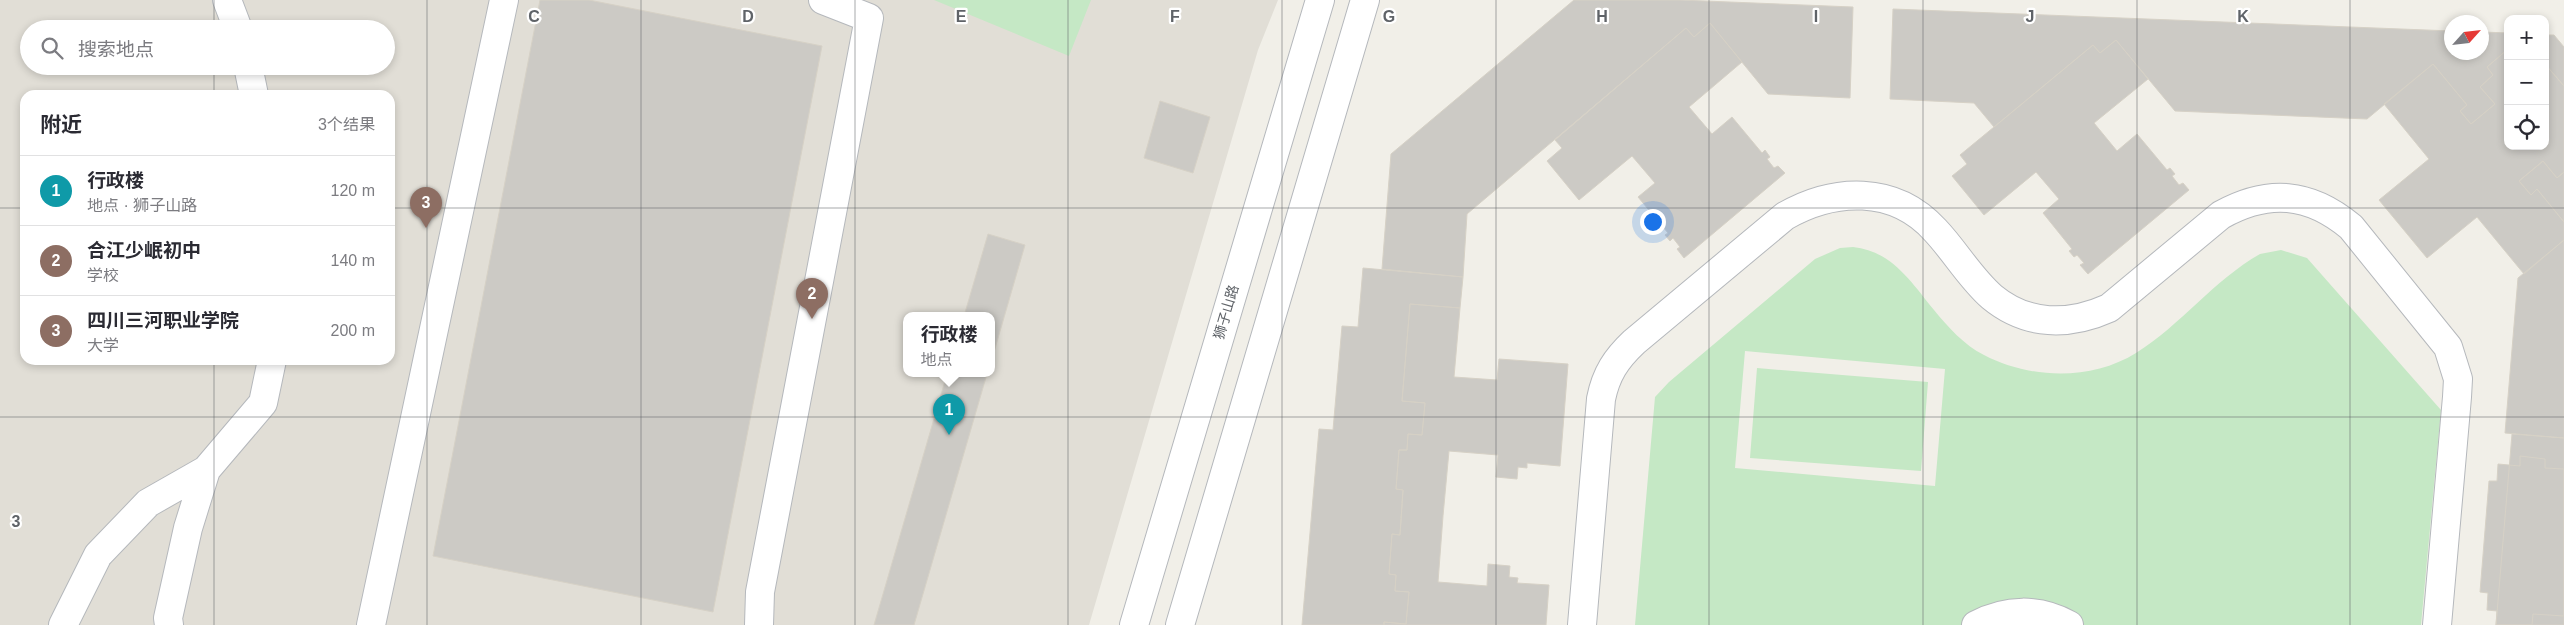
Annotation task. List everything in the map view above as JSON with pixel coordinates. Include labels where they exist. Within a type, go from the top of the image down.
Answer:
[{"type":"street","points":[[227,0],[235,20]]},
{"type":"street","points":[[371,625],[504,0]]},
{"type":"street","points":[[759,625],[760,592],[870,18],[823,0]]},
{"type":"street","name":"狮子山路","points":[[1134,625],[1320,0]]},
{"type":"street","points":[[1180,625],[1365,0]]},
{"type":"street","points":[[250,75],[253,90]]},
{"type":"street","points":[[1582,625],[1601,399],[1608,372],[1620,355],[1634,342],[1785,216],[1806,204],[1829,197],[1853,195],[1875,197],[1897,204],[1916,214],[1934,228],[1991,296],[2009,309],[2028,317],[2050,321],[2070,321],[2090,316],[2109,308],[2221,215],[2240,205],[2260,199],[2282,197],[2319,205],[2336,214],[2351,227],[2434,326],[2448,347],[2455,362],[2458,379],[2457,397],[2437,625]]},
{"type":"street","points":[[63,625],[98,555],[148,503],[206,470],[263,403],[271,365]]},
{"type":"street","points":[[169,625],[168,618],[188,528],[206,470]]},
{"type":"street","points":[[1976,625],[1988,618],[2006,613],[2025,612],[2047,615],[2069,625]]},
{"type":"shaded area","points":[[0,0],[1278,0],[1258,50],[1089,625],[0,625]]},
{"type":"green space","points":[[934,0],[1091,0],[1069,56]]},
{"type":"green space","points":[[1853,247],[1867,250],[1890,261],[1909,279],[1951,329],[1977,351],[2002,363],[2021,369],[2060,374],[2100,368],[2136,353],[2168,329],[2228,276],[2260,254],[2281,250],[2307,258],[2441,410],[2421,625],[1635,625],[1655,397],[1669,382],[1815,259],[1840,248]],"holes":[[[1745,351],[1945,369],[1935,486],[1735,468]]]},
{"type":"green space","points":[[1757,368],[1928,382],[1921,471],[1750,458]]},
{"type":"building","points":[[540,0],[589,0],[822,46],[713,612],[433,556]]},
{"type":"building","points":[[1574,0],[1680,0],[1853,7],[1850,98],[1768,94],[1710,23],[1694,37],[1686,28],[1467,214],[1463,277],[1382,269],[1391,154]]},
{"type":"building","points":[[1893,9],[2444,31],[2444,60],[2489,60],[2489,32],[2504,33],[2504,52],[2487,67],[2493,75],[2480,87],[2495,104],[2471,124],[2460,111],[2467,105],[2433,64],[2367,119],[2175,111],[2116,40],[2100,53],[2093,45],[1994,127],[1974,103],[1890,99]]},
{"type":"building","points":[[1710,23],[1742,62],[1689,107],[1712,134],[1732,117],[1762,153],[1765,150],[1770,157],[1767,159],[1774,168],[1778,166],[1785,173],[1684,258],[1677,249],[1680,247],[1673,238],[1670,241],[1665,235],[1668,233],[1638,197],[1655,183],[1632,156],[1579,200],[1547,161],[1562,148],[1555,140],[1686,28],[1694,37]]},
{"type":"building","points":[[2549,35],[2554,35],[2564,47],[2564,86],[2549,69]]},
{"type":"building","points":[[2116,40],[2148,79],[2094,123],[2117,151],[2137,134],[2167,170],[2170,168],[2175,174],[2172,176],[2179,185],[2183,183],[2189,190],[2088,274],[2080,265],[2084,263],[2077,255],[2074,257],[2069,251],[2072,249],[2043,213],[2059,199],[2036,172],[1984,215],[1952,176],[1967,164],[1960,155],[2093,45],[2100,53]]},
{"type":"building","points":[[2504,52],[2504,150],[2549,150],[2549,69],[2564,86],[2564,172],[2557,178],[2543,161],[2519,181],[2531,195],[2537,189],[2564,222],[2564,240],[2524,274],[2477,217],[2427,258],[2379,200],[2429,159],[2384,104],[2433,64],[2467,105],[2460,111],[2471,124],[2495,104],[2480,87],[2493,75],[2487,67]]},
{"type":"building","points":[[1160,101],[1210,117],[1193,173],[1144,158]]},
{"type":"building","points":[[2543,161],[2557,178],[2564,172],[2564,222],[2537,189],[2531,195],[2519,181]]},
{"type":"building","points":[[988,234],[1025,245],[995,349],[995,312],[965,312]]},
{"type":"building","points":[[2564,240],[2564,438],[2505,433],[2518,278]]},
{"type":"building","points":[[1363,268],[1463,277],[1460,308],[1410,304],[1402,401],[1425,403],[1422,435],[1408,434],[1407,450],[1399,450],[1396,489],[1403,490],[1400,535],[1392,534],[1389,574],[1396,575],[1395,591],[1409,592],[1406,624],[1384,622],[1384,625],[1302,625],[1319,429],[1333,430],[1342,326],[1358,327]]},
{"type":"building","points":[[1410,304],[1460,308],[1454,377],[1497,380],[1499,359],[1568,364],[1560,466],[1527,463],[1527,468],[1518,467],[1517,479],[1496,477],[1498,455],[1449,451],[1443,516],[1438,582],[1487,586],[1488,564],[1510,566],[1509,577],[1518,578],[1517,583],[1549,585],[1546,625],[1384,625],[1384,622],[1406,624],[1409,592],[1395,591],[1396,575],[1389,574],[1392,534],[1400,535],[1403,490],[1396,489],[1399,450],[1407,450],[1408,434],[1422,435],[1425,403],[1402,401]]},
{"type":"building","points":[[946,377],[986,377],[914,625],[874,625]]},
{"type":"building","points":[[2512,434],[2564,438],[2564,625],[2496,625]]},
{"type":"building","points":[[2520,456],[2545,459],[2545,468],[2564,469],[2564,616],[2533,614],[2532,625],[2496,625],[2497,611],[2487,610],[2488,593],[2480,592],[2489,481],[2497,481],[2498,464],[2520,466]]},
{"type":"place","name":"四川三河职业学院","points":[[426,228]]},
{"type":"place","name":"合江少岷初中","points":[[812,319]]},
{"type":"place","name":"行政楼","points":[[949,435]]}]
